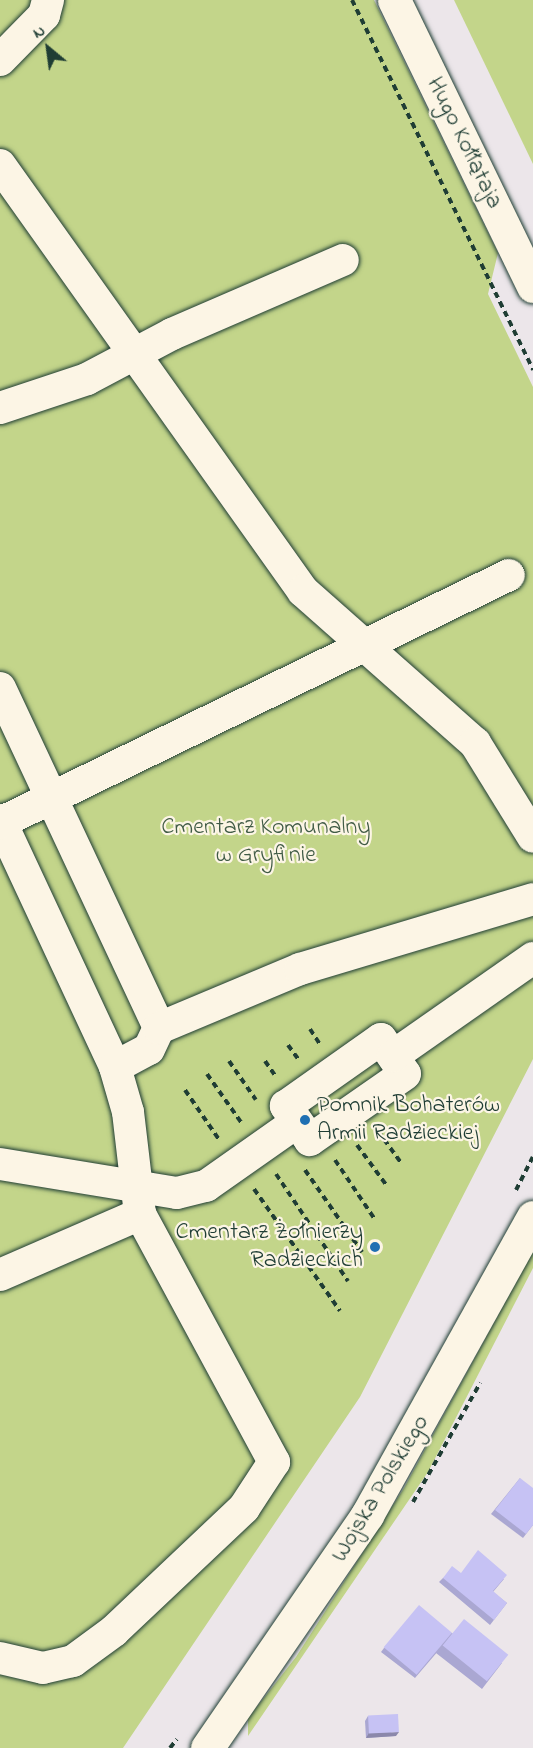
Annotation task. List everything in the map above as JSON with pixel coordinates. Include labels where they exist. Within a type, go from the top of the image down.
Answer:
[{"type":"main road","name":"Hugo Kołłątaja","points":[[394,0],[533,286]]},
{"type":"main road","name":"Wojska Polskiego","points":[[211,1746],[367,1515],[533,1217]]},
{"type":"street","points":[[0,60],[44,15],[48,0]]},
{"type":"street","points":[[0,165],[303,591],[363,646],[476,742],[533,837]]},
{"type":"street","points":[[0,408],[87,379],[172,334],[343,260]]},
{"type":"street","points":[[0,1658],[43,1668],[73,1661],[114,1631],[244,1508],[274,1462],[138,1199],[128,1112],[115,1067],[0,822],[509,575]]},
{"type":"street","points":[[0,688],[159,1028]]},
{"type":"street","points":[[115,1067],[149,1049],[159,1028],[300,969],[533,898]]},
{"type":"street","points":[[393,1056],[533,958]]},
{"type":"street","points":[[0,1275],[138,1199],[206,1186],[248,1156],[328,1120],[405,1074],[381,1039],[286,1106],[328,1120]]},
{"type":"street","points":[[0,1164],[138,1199]]},
{"type":"path","points":[[352,0],[533,370]]},
{"type":"path","points":[[207,1074],[248,1156],[340,1311]]},
{"type":"path","points":[[185,1090],[248,1156],[348,1281]]},
{"type":"path","points":[[328,1120],[401,1163]]},
{"type":"path","points":[[328,1120],[387,1186]]},
{"type":"path","points":[[328,1120],[376,1221]]},
{"type":"green space","name":"Cmentarz Komunalny w Gryfinie","points":[[0,0],[374,0],[498,253],[488,294],[533,387],[533,1059],[360,1397],[123,1748],[0,1748]]},
{"type":"green space","points":[[454,0],[533,0],[533,164]]},
{"type":"green space","points":[[533,1251],[533,1268],[428,1472],[248,1736],[248,1718],[296,1657],[404,1488]]},
{"type":"building","points":[[520,1478],[533,1488],[533,1525],[526,1534],[495,1510]]},
{"type":"building","points":[[478,1550],[507,1575],[493,1591],[507,1603],[494,1620],[443,1578],[452,1566],[461,1573]]},
{"type":"building","points":[[419,1605],[452,1633],[417,1675],[384,1647]]},
{"type":"building","points":[[464,1619],[508,1655],[487,1681],[443,1645]]},
{"type":"building","points":[[398,1714],[399,1732],[369,1734],[368,1716]]},
{"type":"place","name":"Pomnik Bohaterów Armii Radzieckiej","points":[[305,1120]]},
{"type":"place","name":"Cmentarz Żołnierzy Radzieckich","points":[[375,1247]]}]
